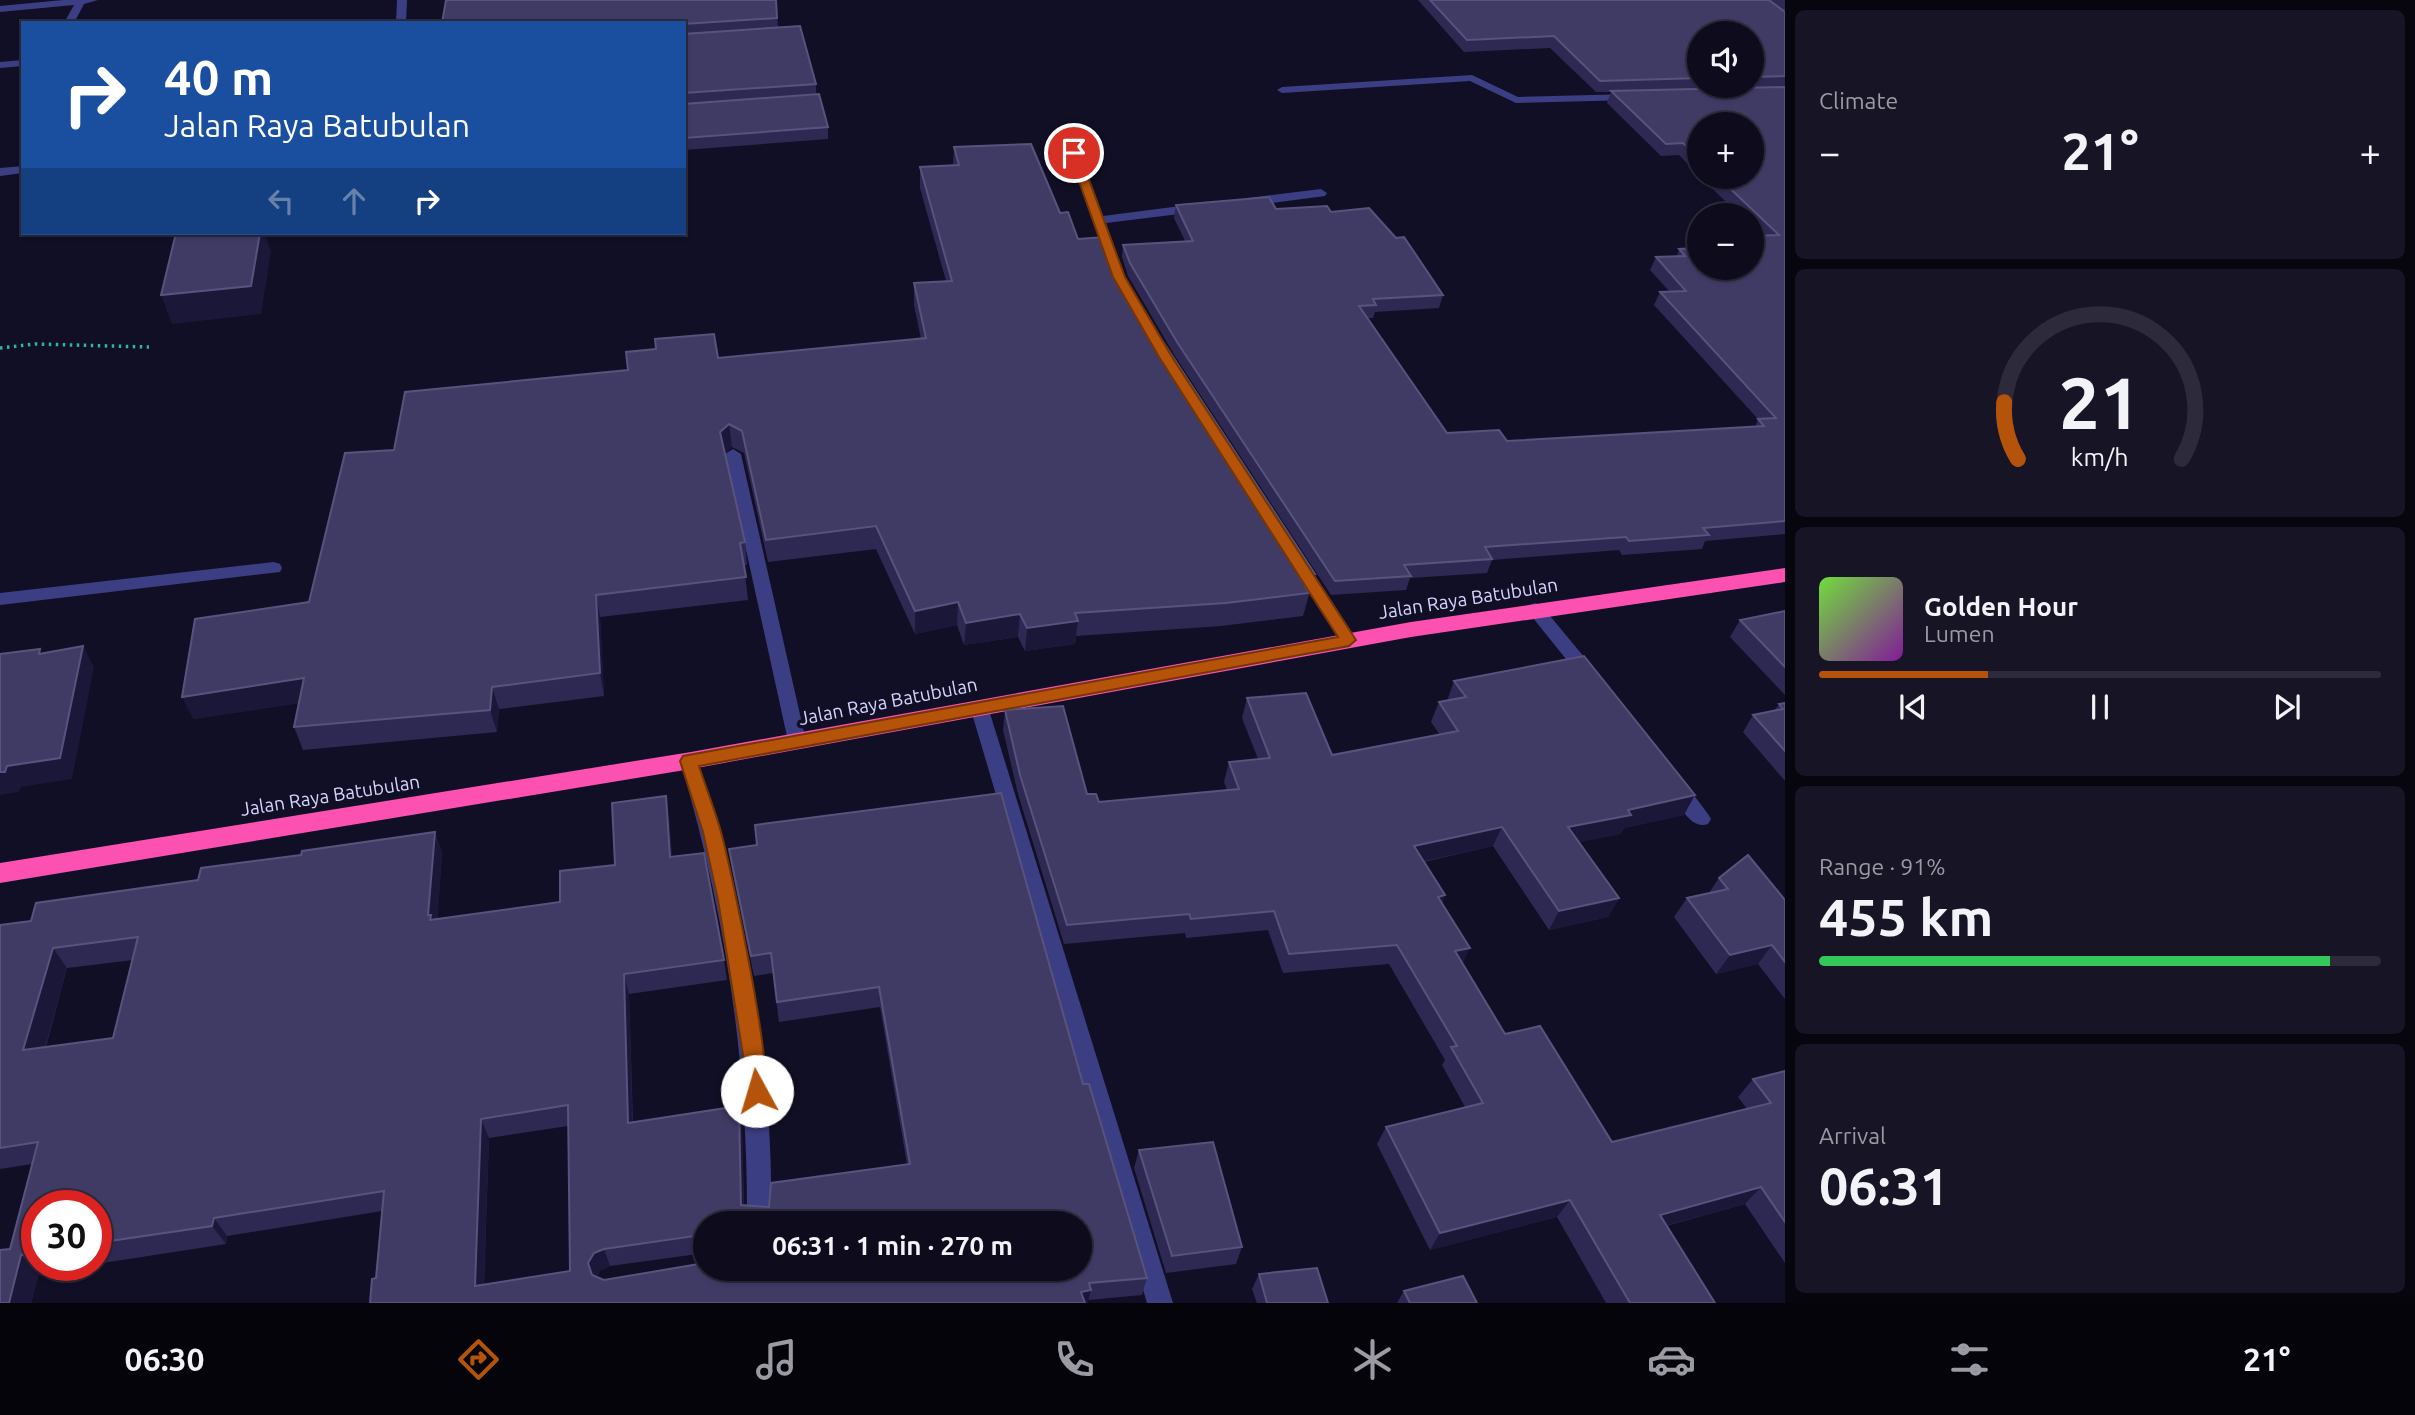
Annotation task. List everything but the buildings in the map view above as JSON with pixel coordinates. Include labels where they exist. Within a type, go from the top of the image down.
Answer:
[{"type":"highway","name":"Jalan Raya Batubulan","points":[[0,873],[195,839],[689,761],[1349,640],[1535,609],[1785,575]]},
{"type":"street","points":[[0,9],[93,0]]},
{"type":"street","points":[[401,21],[402,0]]},
{"type":"street","points":[[70,21],[79,2]]},
{"type":"street","points":[[0,65],[21,63]]},
{"type":"street","points":[[1282,90],[1472,78],[1516,100],[1640,97]]},
{"type":"street","points":[[1066,131],[1119,277]]},
{"type":"street","points":[[0,172],[21,169]]},
{"type":"street","points":[[1098,220],[1321,194]]},
{"type":"street","points":[[733,454],[797,741]]},
{"type":"street","points":[[1290,550],[1349,640]]},
{"type":"street","points":[[0,599],[274,568]]},
{"type":"street","points":[[1535,609],[1600,688]]},
{"type":"street","points":[[979,707],[1160,1303]]},
{"type":"street","points":[[689,761],[712,832],[753,1048],[759,1113],[759,1211]]},
{"type":"street","points":[[1662,768],[1701,818]]},
{"type":"path","points":[[0,348],[35,344],[149,347]]},
{"type":"route","points":[[757,1091],[753,1048],[727,900],[712,832],[689,761],[1349,640],[1166,357],[1119,277],[1074,153]]}]
